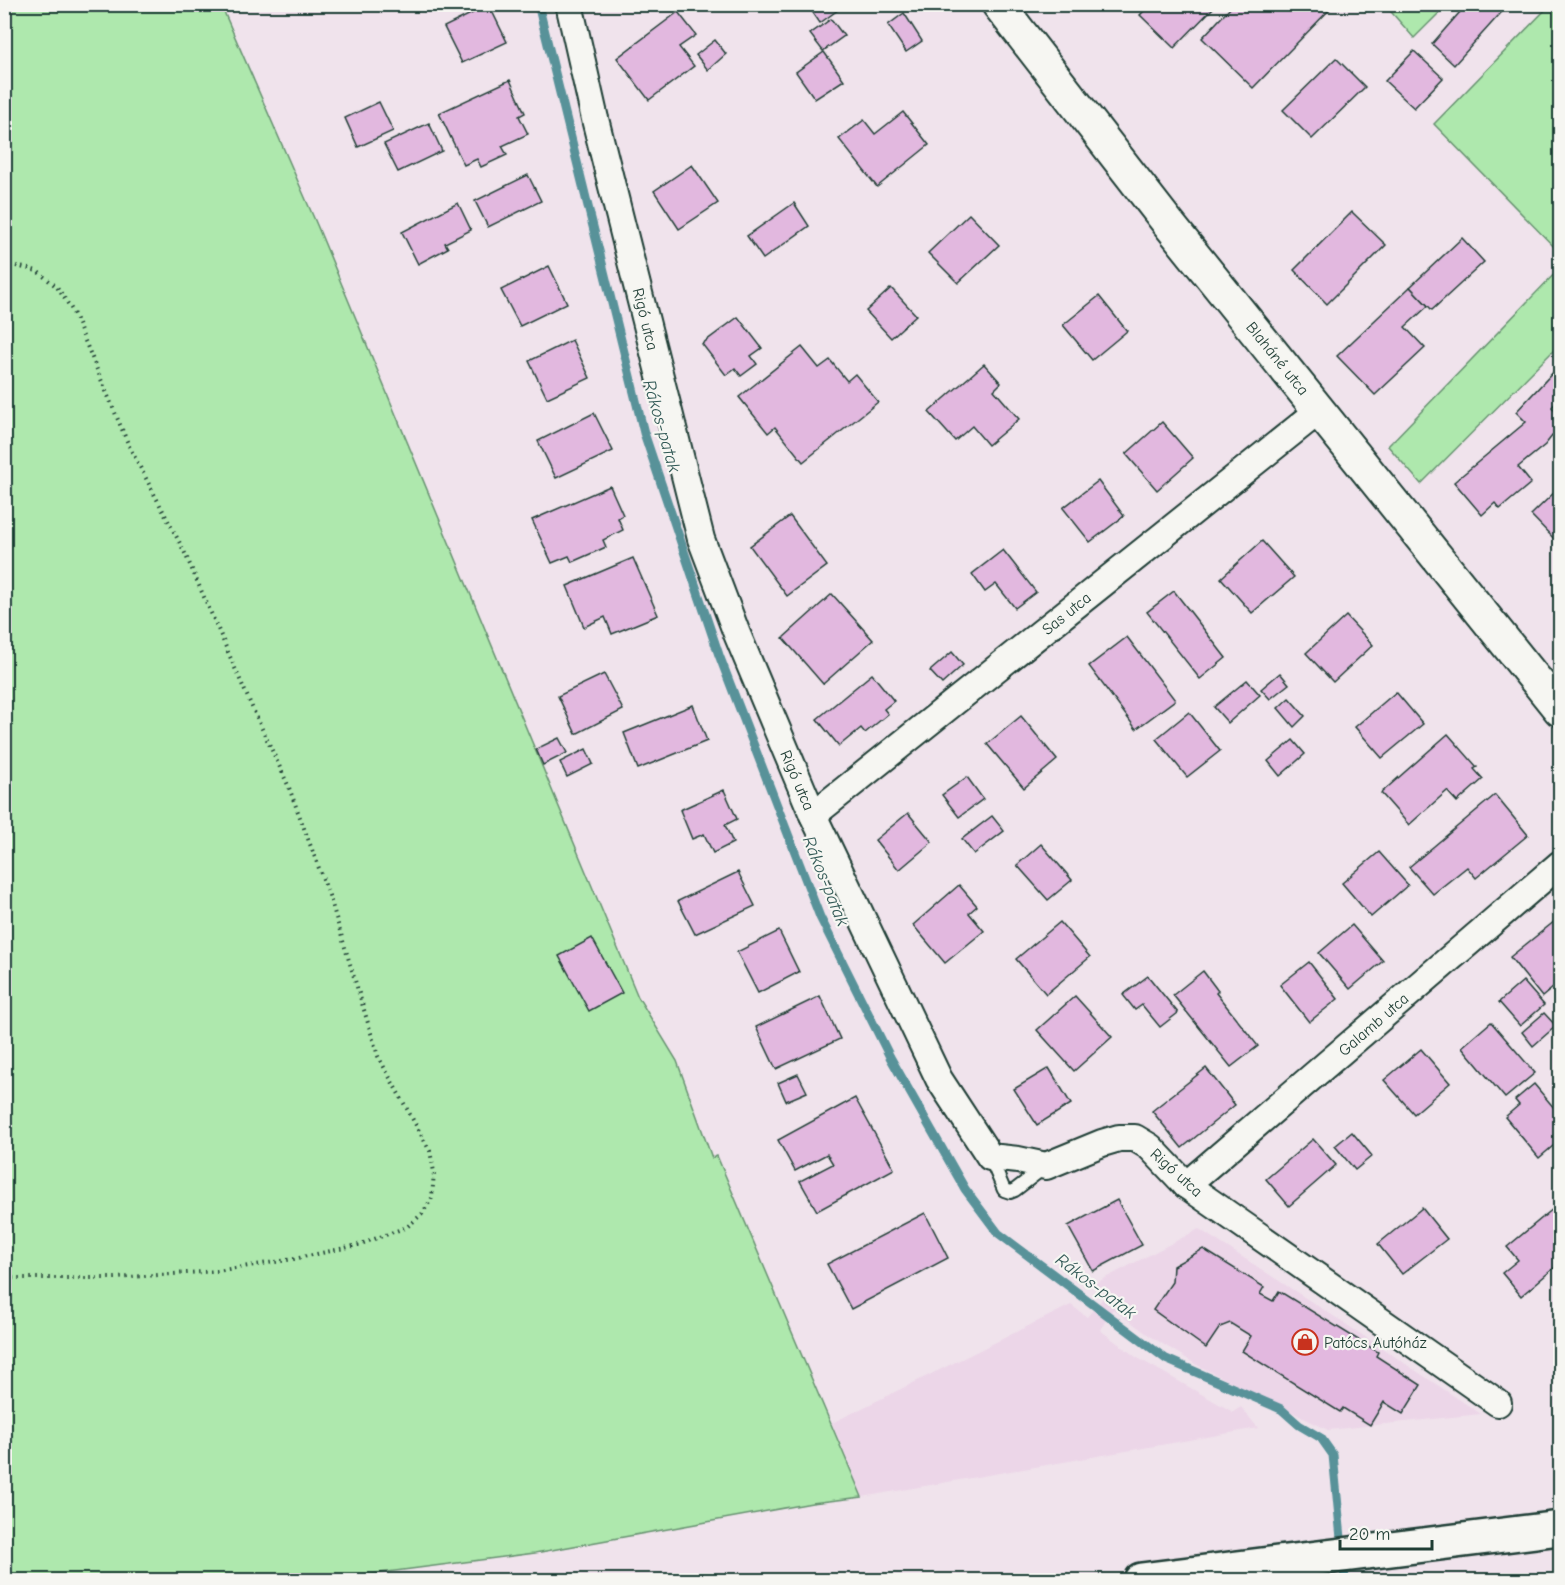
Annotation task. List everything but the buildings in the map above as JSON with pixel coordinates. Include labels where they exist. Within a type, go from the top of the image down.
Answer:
[{"type":"highway","points":[[1141,1581],[1560,1528]]},
{"type":"street","name":"Rigó utca","points":[[569,4],[701,539],[736,634],[813,814],[939,1079],[990,1157],[1046,1166],[1102,1143],[1119,1138],[1135,1138],[1150,1147],[1186,1185],[1498,1403]]},
{"type":"street","name":"Blaháné utca","points":[[998,4],[1168,223],[1560,710]]},
{"type":"street","name":"Sas utca","points":[[813,814],[1320,410]]},
{"type":"street","name":"Galamb utca","points":[[1186,1185],[1560,864]]},
{"type":"path","points":[[4,266],[37,271],[57,287],[72,310],[129,446],[184,551],[288,785],[330,898],[378,1056],[430,1151],[434,1172],[432,1198],[422,1214],[408,1227],[358,1245],[294,1259],[217,1271],[115,1278],[4,1278]]},
{"type":"shaded area","points":[[1199,1229],[1481,1414],[1328,1430],[1197,1365],[1150,1336],[1113,1309],[1100,1330],[1136,1357],[1233,1412],[1241,1407],[1258,1428],[862,1497],[832,1423],[1071,1305],[1087,1317],[1104,1297],[1094,1284]]},
{"type":"green space","points":[[5,5],[221,5],[317,225],[638,997],[677,1061],[712,1158],[717,1156],[862,1497],[812,1503],[535,1553],[372,1574],[289,1580],[5,1580]]},
{"type":"green space","points":[[1385,5],[1447,5],[1414,38]]},
{"type":"green space","points":[[1550,5],[1560,5],[1560,253],[1434,124]]},
{"type":"green space","points":[[1560,268],[1560,344],[1421,484],[1388,446]]},
{"type":"waterway","name":"Rákos-patak","points":[[538,4],[644,433],[719,655],[820,917],[890,1057],[965,1189],[998,1233],[1166,1359],[1281,1409],[1299,1425],[1321,1438],[1333,1455],[1345,1580]]},
{"type":"place","name":"Patócs Autóház","points":[[1305,1342]]}]
